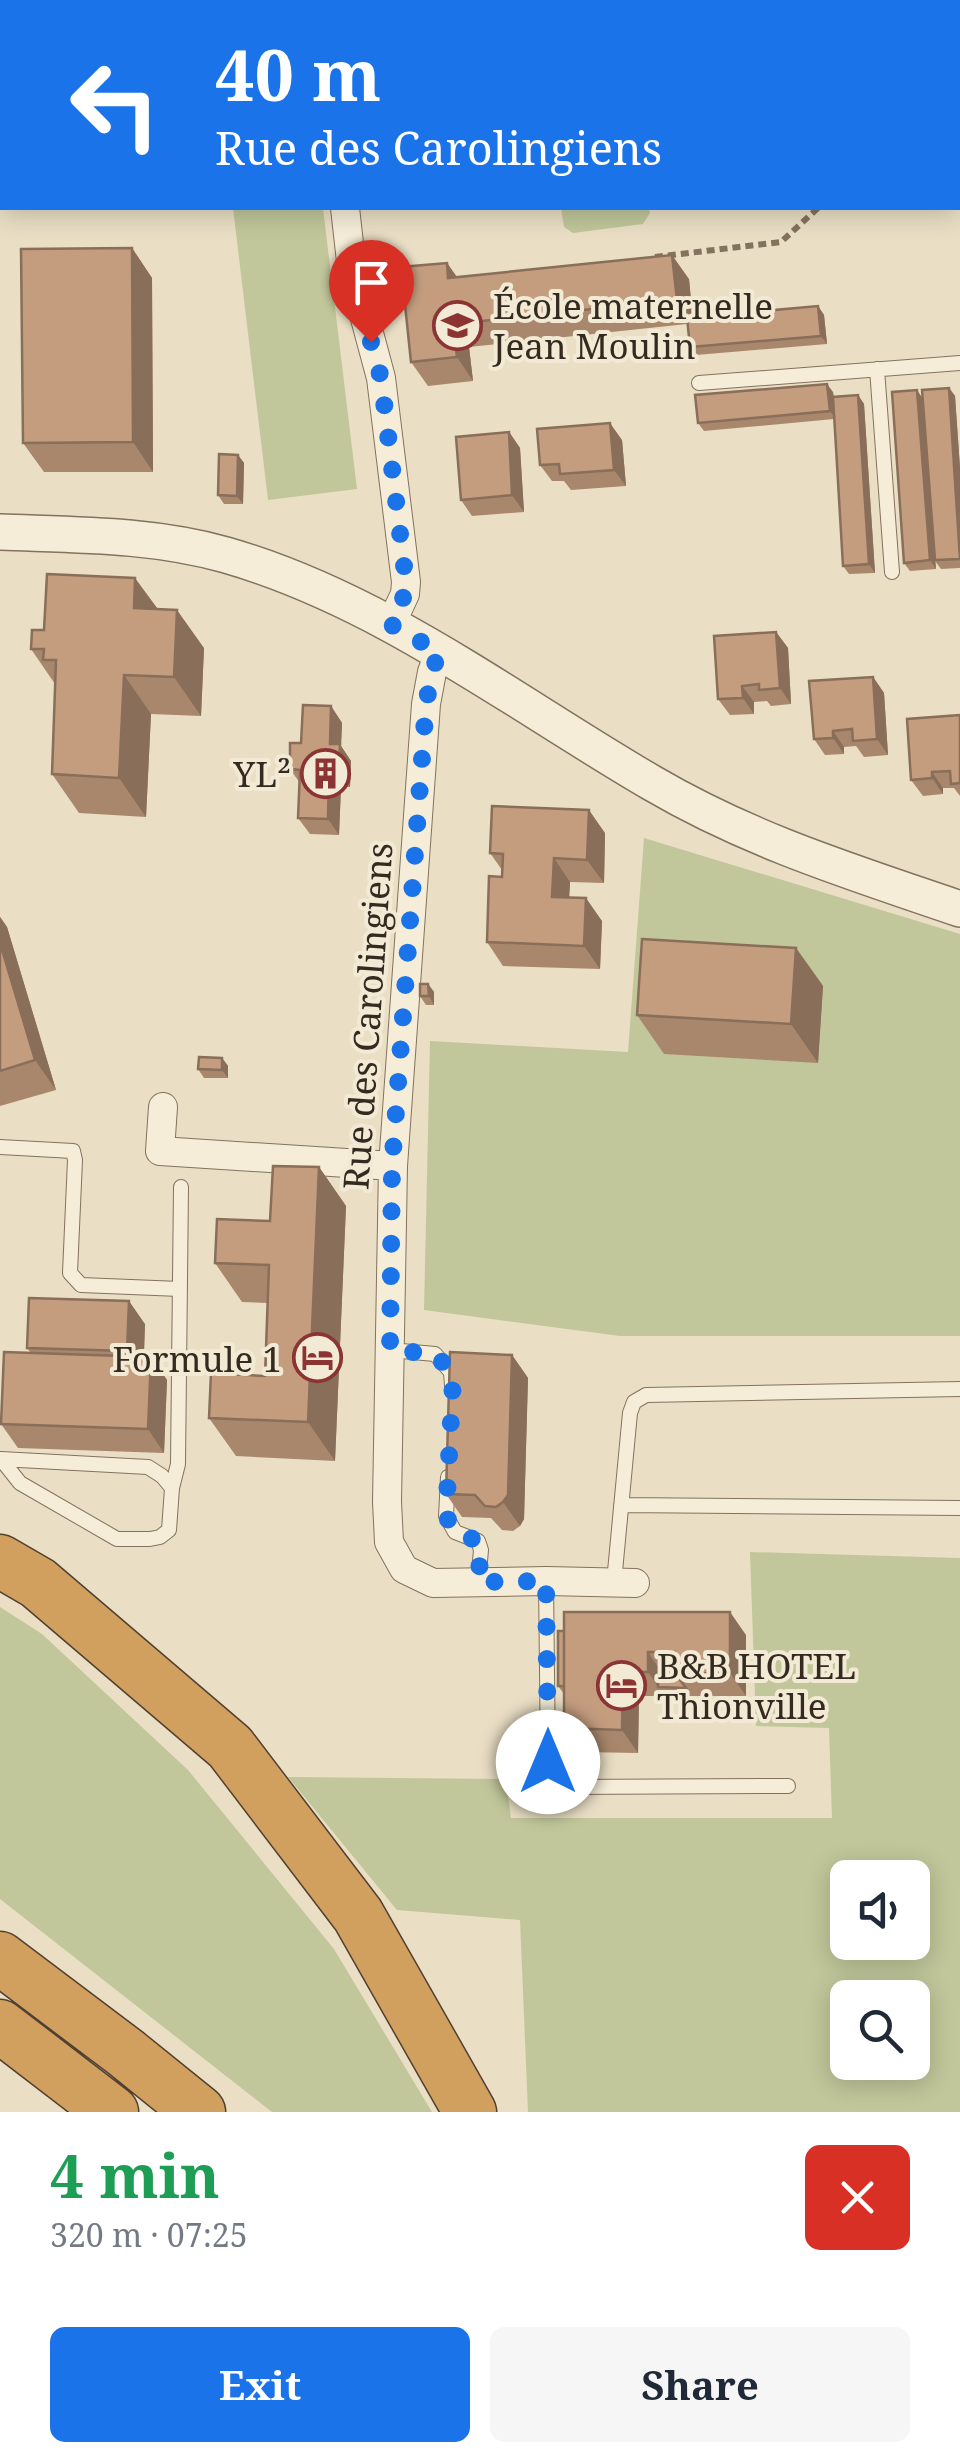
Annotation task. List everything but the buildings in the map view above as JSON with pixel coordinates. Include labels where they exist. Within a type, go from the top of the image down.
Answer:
[{"type":"highway","points":[[0,1560],[38,1583],[230,1747],[358,1916],[470,2112]]},
{"type":"highway","points":[[0,1958],[199,2112]]},
{"type":"highway","points":[[0,2026],[112,2112]]},
{"type":"street","points":[[345,210],[352,270],[381,378],[406,582],[405,594],[390,624]]},
{"type":"street","points":[[0,532],[143,538],[222,554],[277,572],[390,624],[655,784],[727,822],[798,854],[960,909]]},
{"type":"street","name":"Rue des Carolingiens","points":[[439,652],[426,704],[392,1166],[389,1542],[404,1569],[433,1583],[625,1583]]},
{"type":"street","points":[[163,1106],[160,1151],[392,1166]]},
{"type":"lane","points":[[699,383],[960,363]]},
{"type":"lane","points":[[877,369],[892,572]]},
{"type":"lane","points":[[0,1146],[73,1151],[76,1160],[70,1273],[81,1285],[180,1290]]},
{"type":"lane","points":[[172,1488],[148,1467],[1,1459],[20,1483],[117,1539],[150,1539],[168,1530],[178,1464],[182,1187]]},
{"type":"lane","points":[[390,1350],[435,1354],[451,1372],[452,1399]]},
{"type":"lane","points":[[625,1583],[621,1505],[630,1412],[634,1402],[646,1395],[960,1389]]},
{"type":"lane","points":[[449,1458],[446,1516],[455,1532],[478,1541],[478,1582]]},
{"type":"lane","points":[[621,1505],[960,1508]]},
{"type":"lane","points":[[546,1581],[548,1762],[550,1774],[562,1787],[788,1786]]},
{"type":"path","points":[[646,258],[781,242],[816,210]]},
{"type":"path","points":[[352,270],[415,286]]},
{"type":"green space","points":[[233,210],[323,210],[357,489],[268,500]]},
{"type":"green space","points":[[561,210],[650,213],[643,224],[573,233],[564,227]]},
{"type":"green space","points":[[644,838],[960,934],[960,1336],[620,1336],[424,1310],[430,1041],[628,1052]]},
{"type":"green space","points":[[750,1552],[960,1558],[960,2112],[528,2112],[520,1920],[397,1910],[288,1777],[506,1779],[511,1818],[832,1818],[829,1728],[756,1726]]},
{"type":"green space","points":[[0,1607],[42,1634],[188,1770],[334,1949],[432,2112],[272,2112],[0,1899]]},
{"type":"place","name":"École maternelle Jean Moulin","points":[[458,325]]},
{"type":"place","name":"YL²","points":[[326,773]]},
{"type":"place","name":"Formule 1","points":[[317,1358]]},
{"type":"place","name":"B&B HOTEL Thionville","points":[[622,1685]]},
{"type":"route","points":[[371,342],[381,378],[406,582],[405,594],[390,624],[439,652],[426,704],[392,1166],[390,1350],[435,1354],[451,1372],[446,1516],[455,1532],[478,1541],[478,1582],[546,1581],[548,1762]]}]
